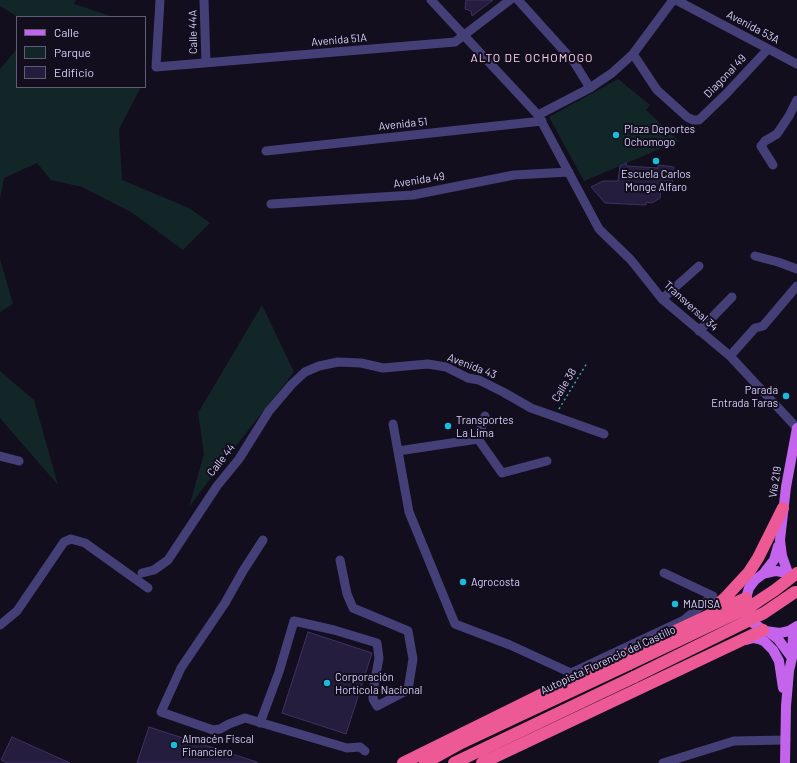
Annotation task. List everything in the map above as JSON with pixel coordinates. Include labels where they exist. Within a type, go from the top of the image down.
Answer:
[{"type":"highway","points":[[678,630],[711,610],[738,585],[758,558],[783,508]]},
{"type":"highway","name":"Autopista Florencio del Castillo","points":[[418,756],[461,743],[751,606],[794,575]]},
{"type":"highway","points":[[454,763],[764,613],[797,590]]},
{"type":"highway","points":[[403,763],[570,677],[678,630],[746,598]]},
{"type":"highway","points":[[482,763],[740,641],[766,632]]},
{"type":"main road","name":"Vía 219","points":[[746,598],[749,588],[774,560],[780,540],[786,487],[797,428]]},
{"type":"main road","name":"Vía 219","points":[[780,540],[782,556],[794,575]]},
{"type":"main road","points":[[763,574],[776,571],[794,575]]},
{"type":"main road","points":[[746,598],[748,615],[753,623],[778,639],[795,661]]},
{"type":"main road","points":[[766,632],[784,633],[796,627]]},
{"type":"main road","points":[[785,763],[787,692],[789,671],[795,661],[793,636],[796,627]]},
{"type":"main road","points":[[740,641],[753,638],[759,639],[764,641],[774,650],[779,661],[786,706]]},
{"type":"street","name":"Avenida 51A","points":[[160,0],[156,67],[455,42],[510,0]]},
{"type":"street","name":"Calle 44A","points":[[204,0],[206,63]]},
{"type":"street","name":"Transversal 34","points":[[431,0],[540,118],[599,229],[631,260],[662,299],[730,356],[797,428]]},
{"type":"street","points":[[518,0],[574,62],[590,88]]},
{"type":"street","name":"Avenida 51","points":[[266,151],[540,118],[612,73],[633,54],[673,0]]},
{"type":"street","name":"Avenida 53A","points":[[676,0],[797,64]]},
{"type":"street","name":"Diagonal 49","points":[[633,54],[657,90],[687,117],[693,120],[699,120],[726,94],[768,49]]},
{"type":"street","points":[[773,164],[761,146],[777,134],[789,116],[797,100]]},
{"type":"street","name":"Avenida 49","points":[[271,204],[413,195],[514,175],[569,172]]},
{"type":"street","points":[[755,256],[797,269]]},
{"type":"street","points":[[662,299],[699,266]]},
{"type":"street","points":[[730,356],[755,328],[763,326],[797,286]]},
{"type":"street","points":[[699,331],[732,297]]},
{"type":"street","name":"Avenida 43","points":[[323,365],[338,362],[361,363],[383,368],[428,364],[446,368],[468,378],[479,380],[531,408],[604,434]]},
{"type":"street","name":"Calle 44","points":[[142,573],[154,570],[168,560],[217,486],[239,459],[269,411],[292,384],[305,372],[310,368],[323,365]]},
{"type":"street","points":[[478,439],[485,416]]},
{"type":"street","points":[[393,424],[410,512],[455,624],[510,645],[570,677],[684,620],[713,596],[664,573]]},
{"type":"street","points":[[398,450],[478,439]]},
{"type":"street","points":[[478,439],[502,473],[547,461]]},
{"type":"street","points":[[786,487],[797,452]]},
{"type":"street","points":[[0,456],[19,461]]},
{"type":"street","points":[[0,625],[17,611],[64,542],[71,539],[85,543],[148,588]]},
{"type":"street","points":[[263,540],[225,603],[181,668],[160,712],[213,730],[220,730],[229,724],[245,718],[347,748],[360,747],[365,751]]},
{"type":"street","points":[[260,723],[279,672],[294,621],[334,630],[377,643],[379,658],[373,690],[373,699],[377,706],[408,690],[413,659],[408,631],[353,608],[340,560]]},
{"type":"street","points":[[663,763],[730,742],[786,740]]},
{"type":"path","name":"Calle 38","points":[[555,416],[587,363]]},
{"type":"green space","points":[[0,0],[76,0],[74,4],[111,16],[16,16],[0,6]]},
{"type":"green space","points":[[16,50],[16,88],[140,88],[119,129],[122,180],[189,208],[210,223],[183,250],[131,212],[82,187],[51,180],[37,163],[4,178],[0,199],[0,69]]},
{"type":"green space","name":"Plaza Deportes Ochomogo","points":[[618,79],[650,105],[646,110],[679,141],[584,181],[549,117]]},
{"type":"green space","points":[[0,259],[13,304],[0,312]]},
{"type":"green space","points":[[262,305],[294,372],[189,507],[204,454],[198,413]]},
{"type":"green space","points":[[0,371],[34,400],[58,485],[0,418]]},
{"type":"building","points":[[466,0],[493,0],[472,16],[471,11],[465,9]]},
{"type":"building","points":[[626,163],[627,166],[658,168],[658,165],[674,167],[672,188],[661,187],[660,198],[652,203],[646,202],[646,205],[605,203],[591,187],[603,181],[618,181],[620,166]]},
{"type":"building","name":"Corporación Hortícola Nacional","points":[[308,632],[372,653],[346,734],[282,713]]},
{"type":"building","name":"Almacén Fiscal Financiero","points":[[149,727],[257,762],[257,763],[137,763]]},
{"type":"building","points":[[12,737],[70,763],[7,763],[1,760]]},
{"type":"place","name":"Plaza Deportes Ochomogo","points":[[616,135]]},
{"type":"place","name":"Escuela Carlos Monge Alfaro","points":[[656,161]]},
{"type":"place","name":"Parada Entrada Taras","points":[[786,396]]},
{"type":"place","name":"Transportes La Lima","points":[[448,426]]},
{"type":"place","name":"Agrocosta","points":[[463,582]]},
{"type":"place","name":"MADISA","points":[[675,604]]},
{"type":"place","name":"Corporación Hortícola Nacional","points":[[327,683]]},
{"type":"place","name":"Almacén Fiscal Financiero","points":[[174,745]]},
{"type":"district","name":"ALTO DE OCHOMOGO","points":[[532,58]]}]
